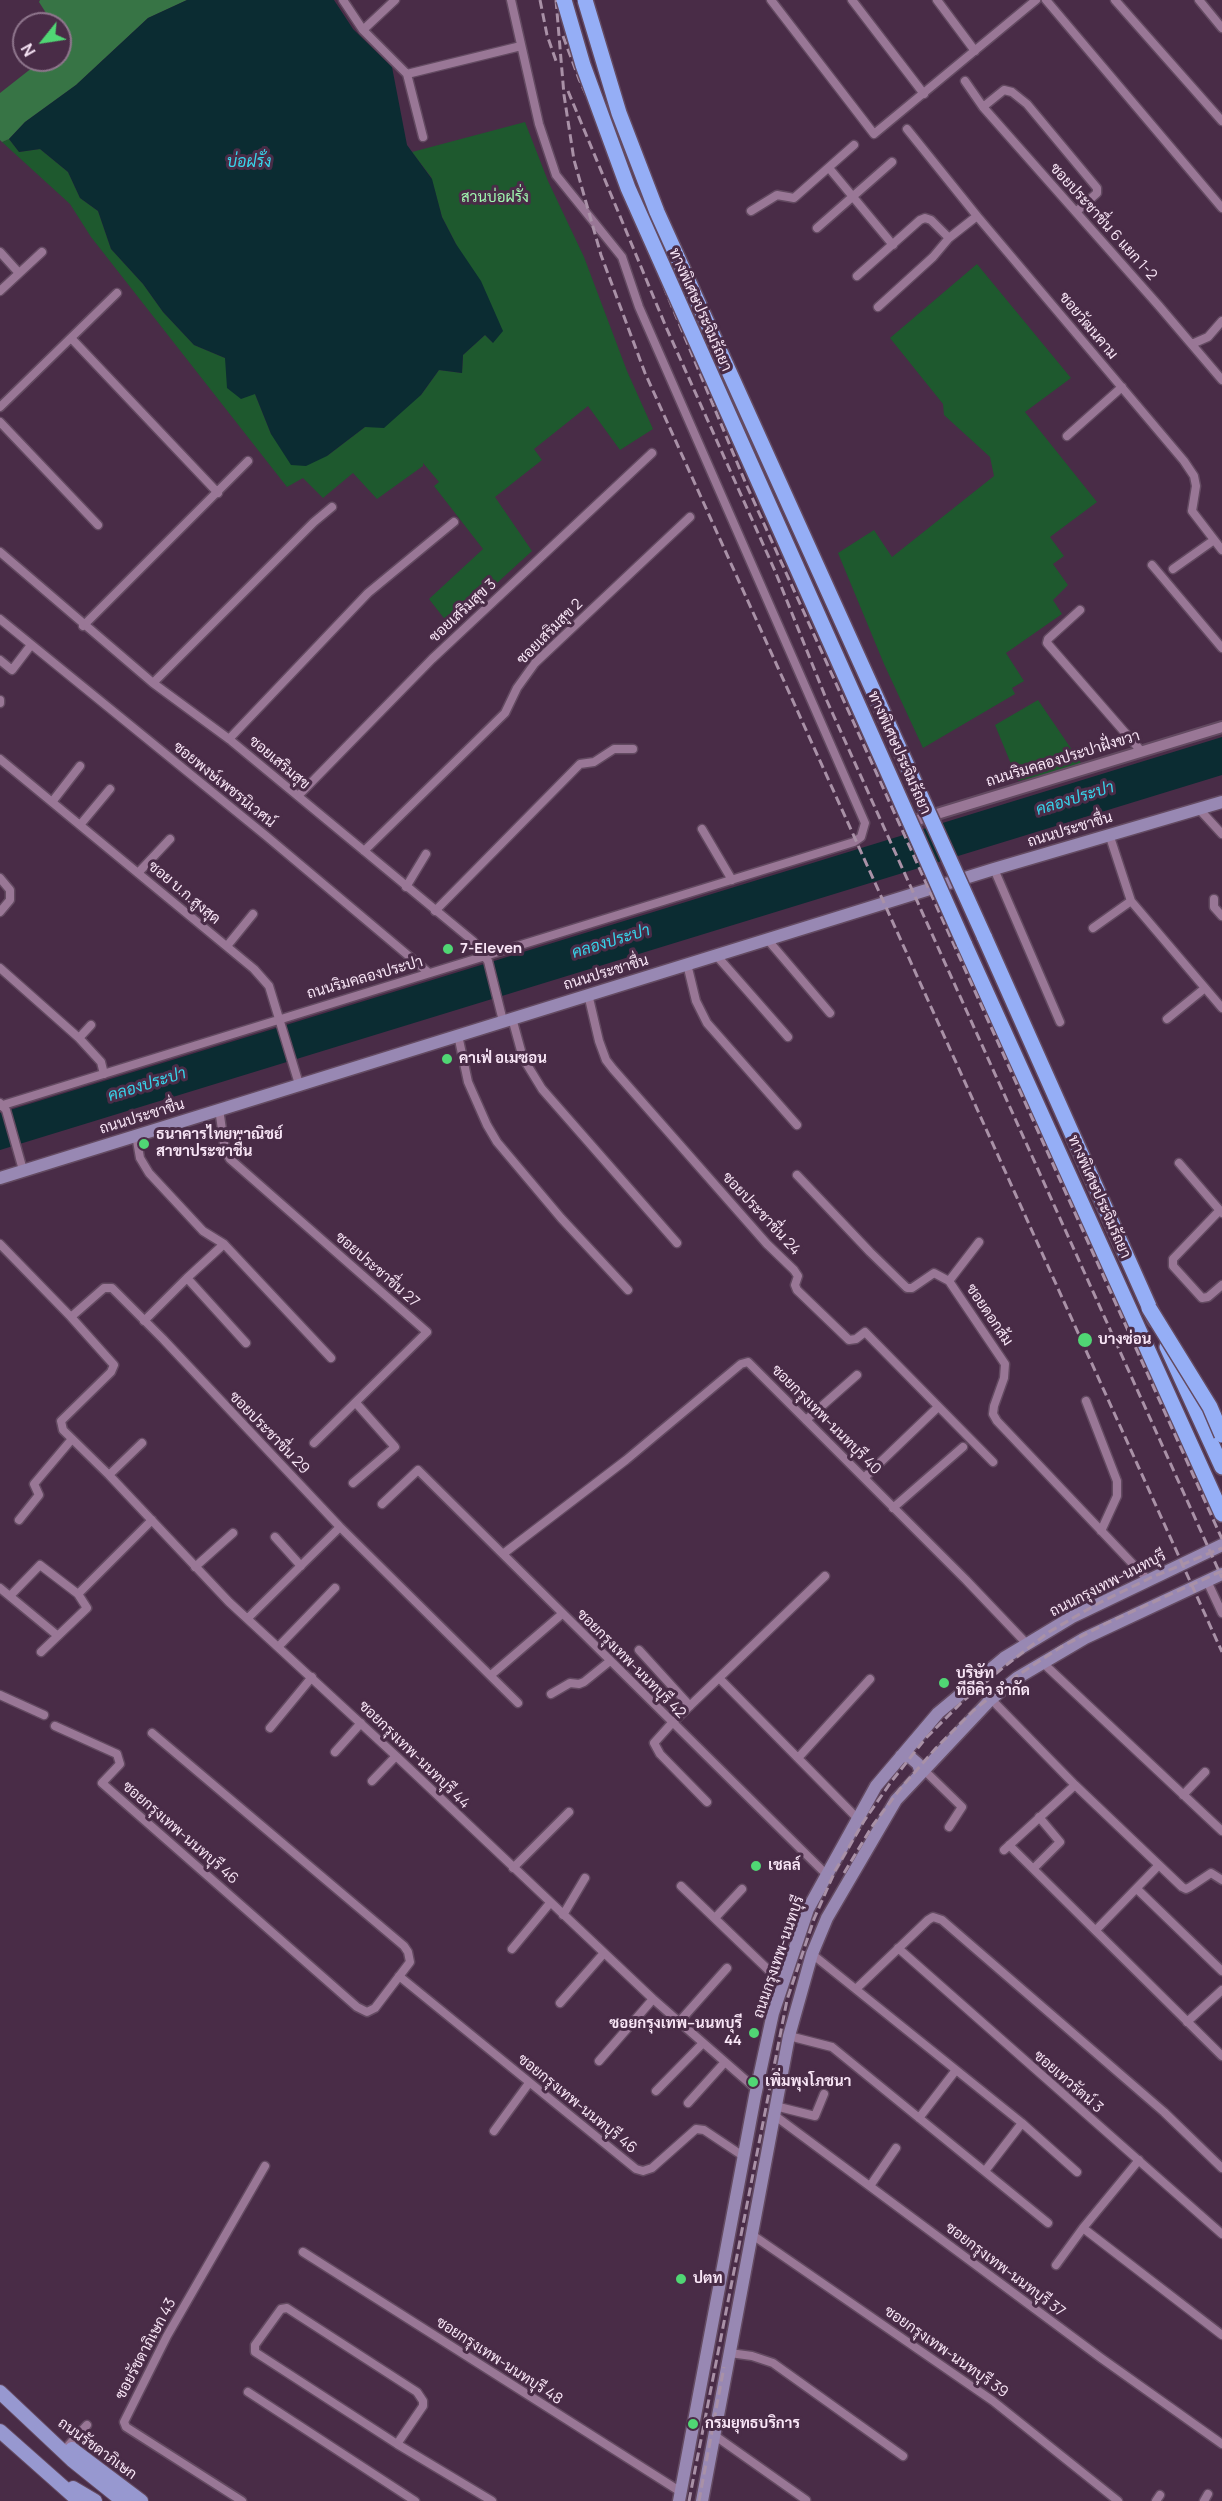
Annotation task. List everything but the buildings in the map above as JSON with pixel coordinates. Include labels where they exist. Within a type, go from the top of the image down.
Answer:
[{"type":"highway","name":"ทางพิเศษประจิมรัถยา","points":[[564,0],[602,122],[668,282],[1222,1514]]},
{"type":"highway","name":"ทางพิเศษประจิมรัถยา","points":[[585,0],[619,113],[657,212],[1222,1467]]},
{"type":"highway","points":[[1149,1308],[1210,1407],[1222,1434]]},
{"type":"main road","name":"ถนนประชาชื่น","points":[[0,1178],[994,869],[1222,802]]},
{"type":"main road","name":"ถนนกรุงเทพ-นนทบุรี","points":[[680,2497],[743,2156],[773,2013],[808,1909],[876,1786],[938,1713],[1004,1658],[1072,1617],[1222,1545]]},
{"type":"main road","name":"ถนนกรุงเทพ-นนทบุรี","points":[[702,2501],[789,2036],[812,1954],[827,1918],[896,1800],[991,1699],[1017,1678],[1085,1638],[1222,1574]]},
{"type":"main road","points":[[902,1756],[910,1757],[918,1764],[922,1772]]},
{"type":"main road","points":[[766,2047],[775,2055],[786,2051]]},
{"type":"main road","points":[[709,2344],[730,2353]]},
{"type":"main road","name":"ถนนรัชดาภิเษก","points":[[0,2392],[87,2474],[123,2501]]},
{"type":"main road","name":"ถนนรัชดาภิเษก","points":[[33,2423],[68,2446],[141,2501]]},
{"type":"main road","points":[[0,2431],[80,2501]]},
{"type":"main road","points":[[56,2479],[95,2501]]},
{"type":"street","points":[[343,0],[363,30],[407,74],[423,137]]},
{"type":"street","points":[[407,74],[521,46],[511,0]]},
{"type":"street","points":[[771,0],[872,133],[877,133],[975,51],[1024,4],[1036,0]]},
{"type":"street","points":[[852,0],[924,94]]},
{"type":"street","points":[[937,0],[975,51]]},
{"type":"street","points":[[1046,0],[1222,207]]},
{"type":"street","points":[[1115,0],[1222,121]]},
{"type":"street","points":[[1198,0],[1222,28]]},
{"type":"street","points":[[363,30],[392,1]]},
{"type":"street","name":"ถนนริมคลองประปา","points":[[2,1106],[429,973],[487,958],[854,842],[861,837],[865,823],[639,307],[622,257],[556,175],[538,124],[521,46]]},
{"type":"street","name":"ซอยประชาชื่น 6 แยก 1-2","points":[[965,81],[983,107],[1220,374]]},
{"type":"street","points":[[983,107],[1004,90],[1012,92],[1027,104],[1098,191],[1076,212]]},
{"type":"street","name":"ซอยวัฒนคาม","points":[[907,129],[1194,476],[1196,486],[1192,511],[1222,550]]},
{"type":"street","points":[[751,212],[777,195],[794,198],[854,146]]},
{"type":"street","points":[[817,228],[892,162]]},
{"type":"street","points":[[829,168],[893,245]]},
{"type":"street","points":[[878,307],[933,257],[949,238],[977,216]]},
{"type":"street","points":[[857,276],[925,218],[931,220],[949,238]]},
{"type":"street","points":[[0,252],[19,273]]},
{"type":"street","points":[[0,291],[42,252]]},
{"type":"street","points":[[0,407],[117,293]]},
{"type":"street","points":[[1192,344],[1208,337],[1222,321]]},
{"type":"street","points":[[71,338],[218,493]]},
{"type":"street","points":[[1067,436],[1122,387]]},
{"type":"street","points":[[0,422],[99,525]]},
{"type":"street","name":"ซอยเสริมสุข 3","points":[[298,795],[432,659],[652,453]]},
{"type":"street","points":[[83,626],[248,461]]},
{"type":"street","points":[[153,683],[314,522],[332,507]]},
{"type":"street","name":"ซอยเสริมสุข 2","points":[[364,851],[505,713],[517,688],[535,663],[690,516]]},
{"type":"street","points":[[229,739],[368,593],[454,522]]},
{"type":"street","points":[[1173,568],[1214,540]]},
{"type":"street","name":"ซอยเสริมสุข","points":[[0,552],[83,626],[153,683],[229,739],[473,941],[487,958],[498,999],[523,1058],[542,1089],[677,1243]]},
{"type":"street","points":[[1152,565],[1222,648]]},
{"type":"street","points":[[1080,610],[1048,639],[1047,643],[1141,751]]},
{"type":"street","name":"ซอยพงษ์เพชรนิเวศน์","points":[[0,619],[429,973]]},
{"type":"street","points":[[0,660],[12,670],[31,645]]},
{"type":"street","name":"ถนนริมคลองประปาฝั่งขวา","points":[[914,821],[1222,727]]},
{"type":"street","points":[[435,911],[580,764],[594,762],[614,749],[633,749]]},
{"type":"street","name":"ซอย บ.ก.สูงสุด","points":[[0,759],[254,969],[269,986],[299,1084]]},
{"type":"street","points":[[52,802],[80,766]]},
{"type":"street","points":[[80,825],[110,789]]},
{"type":"street","points":[[1199,809],[1222,834]]},
{"type":"street","points":[[702,829],[732,880]]},
{"type":"street","points":[[1109,834],[1131,901],[1222,1008]]},
{"type":"street","points":[[138,873],[170,839]]},
{"type":"street","points":[[406,887],[426,854]]},
{"type":"street","points":[[994,869],[1060,1022]]},
{"type":"street","points":[[0,878],[10,890],[10,900],[0,912]]},
{"type":"street","points":[[965,878],[1120,1227],[1222,1446]]},
{"type":"street","points":[[1214,899],[1214,907],[1222,916]]},
{"type":"street","points":[[1092,928],[1131,901]]},
{"type":"street","points":[[227,946],[253,914]]},
{"type":"street","points":[[767,939],[830,1014]]},
{"type":"street","points":[[716,955],[788,1037]]},
{"type":"street","points":[[687,964],[696,1001],[707,1023],[797,1125]]},
{"type":"street","points":[[0,968],[79,1038],[101,1062],[104,1074]]},
{"type":"street","points":[[1167,1019],[1205,988]]},
{"type":"street","name":"ซอยประชาชื่น 24","points":[[588,994],[606,1060],[767,1244],[794,1270],[798,1276],[796,1288],[849,1340],[865,1332],[993,1462]]},
{"type":"street","points":[[79,1038],[91,1025]]},
{"type":"street","points":[[458,1035],[468,1082],[497,1142],[561,1218],[628,1290]]},
{"type":"street","points":[[2,1106],[23,1170]]},
{"type":"street","name":"ซอยประชาชื่น 27","points":[[219,1109],[225,1150],[230,1160],[427,1332],[314,1443]]},
{"type":"street","points":[[136,1135],[140,1158],[149,1173],[203,1231],[224,1244],[331,1358]]},
{"type":"street","points":[[1179,1163],[1221,1211],[1173,1259],[1173,1266],[1202,1298],[1208,1298],[1222,1286]]},
{"type":"street","name":"ซอยดอกส้ม","points":[[797,1175],[870,1252],[908,1288],[912,1288],[934,1273],[949,1281],[1005,1364],[1004,1378],[994,1406],[993,1414],[997,1421],[1148,1580]]},
{"type":"street","points":[[949,1281],[979,1242]]},
{"type":"street","points":[[0,1244],[71,1317]]},
{"type":"street","points":[[144,1321],[186,1278],[224,1244]]},
{"type":"street","points":[[186,1278],[246,1343]]},
{"type":"street","name":"ซอยประชาชื่น 29","points":[[71,1317],[107,1287],[112,1288],[340,1527],[518,1702]]},
{"type":"street","name":"ซอยกรุงเทพ-นนทบุรี 44","points":[[71,1317],[114,1365],[111,1372],[61,1421],[63,1430],[109,1475],[229,1602],[279,1646],[653,1999],[756,2089]]},
{"type":"street","name":"ซอยกรุงเทพ-นนทบุรี 40","points":[[503,1554],[626,1460],[745,1362],[751,1364],[1027,1644]]},
{"type":"street","points":[[806,1420],[856,1375]]},
{"type":"street","points":[[1086,1401],[1117,1481],[1117,1496],[1101,1531]]},
{"type":"street","points":[[353,1483],[395,1447],[356,1403]]},
{"type":"street","points":[[864,1478],[938,1407]]},
{"type":"street","points":[[19,1520],[39,1495],[34,1484],[72,1439]]},
{"type":"street","points":[[109,1475],[142,1443]]},
{"type":"street","points":[[893,1508],[963,1447]]},
{"type":"street","name":"ซอยกรุงเทพ-นนทบุรี 42","points":[[382,1504],[418,1470],[827,1875]]},
{"type":"street","points":[[78,1594],[152,1520]]},
{"type":"street","points":[[248,1618],[340,1527]]},
{"type":"street","points":[[195,1567],[233,1533]]},
{"type":"street","points":[[275,1538],[301,1566]]},
{"type":"street","points":[[10,1596],[40,1565],[78,1594],[87,1608],[41,1652]]},
{"type":"street","points":[[707,1802],[656,1748],[654,1743],[825,1576]]},
{"type":"street","points":[[1207,1581],[1222,1613]]},
{"type":"street","points":[[0,1588],[58,1636]]},
{"type":"street","points":[[279,1646],[335,1588]]},
{"type":"street","points":[[491,1674],[562,1614]]},
{"type":"street","points":[[639,1650],[690,1706]]},
{"type":"street","points":[[551,1694],[565,1685],[584,1682],[610,1662]]},
{"type":"street","points":[[1042,1663],[1222,1831]]},
{"type":"street","points":[[270,1728],[312,1677]]},
{"type":"street","points":[[719,1678],[858,1819]]},
{"type":"street","points":[[798,1758],[870,1679]]},
{"type":"street","points":[[0,1695],[44,1715]]},
{"type":"street","points":[[991,1699],[1075,1785],[1186,1888],[1211,1873],[1222,1880]]},
{"type":"street","points":[[335,1752],[361,1723]]},
{"type":"street","name":"ซอยกรุงเทพ-นนทบุรี 46","points":[[55,1726],[117,1754],[120,1764],[102,1783],[357,2007],[367,2012],[375,2008],[410,1962],[404,1946],[152,1733]]},
{"type":"street","points":[[372,1781],[396,1756]]},
{"type":"street","points":[[922,1772],[962,1807],[949,1827]]},
{"type":"street","points":[[1183,1795],[1205,1772]]},
{"type":"street","points":[[1075,1785],[1007,1847],[1034,1868],[1222,2056]]},
{"type":"street","points":[[513,1868],[569,1812]]},
{"type":"street","points":[[1034,1868],[1060,1842],[1040,1817]]},
{"type":"street","points":[[1096,1930],[1159,1865]]},
{"type":"street","points":[[563,1915],[585,1878]]},
{"type":"street","points":[[681,1886],[783,1984]]},
{"type":"street","points":[[715,1918],[742,1889]]},
{"type":"street","points":[[1137,1889],[1222,1971]]},
{"type":"street","points":[[512,1949],[550,1903]]},
{"type":"street","points":[[857,1988],[933,1917],[942,1920],[1164,2112],[1222,2168]]},
{"type":"street","name":"ซอยเทวรัตน์ 3","points":[[898,1948],[1222,2234]]},
{"type":"street","points":[[560,2003],[604,1953]]},
{"type":"street","points":[[812,1954],[1022,2123],[1077,2172]]},
{"type":"street","points":[[679,2022],[727,1968]]},
{"type":"street","name":"ซอยกรุงเทพ-นนทบุรี 46","points":[[399,1976],[636,2169],[643,2171],[652,2168],[696,2129],[704,2130],[743,2156]]},
{"type":"street","points":[[1187,2022],[1222,1990]]},
{"type":"street","points":[[599,2061],[653,1999]]},
{"type":"street","points":[[789,2036],[832,2047],[1048,2223]]},
{"type":"street","points":[[656,2091],[703,2043]]},
{"type":"street","points":[[688,2103],[725,2062]]},
{"type":"street","points":[[919,2118],[956,2070]]},
{"type":"street","points":[[494,2131],[530,2082]]},
{"type":"street","points":[[815,2116],[824,2094]]},
{"type":"street","points":[[775,2110],[815,2116],[823,2121]]},
{"type":"street","name":"ซอยกรุงเทพ-นนทบุรี 37","points":[[775,2110],[870,2186],[1101,2358],[1222,2444]]},
{"type":"street","points":[[985,2171],[1022,2123]]},
{"type":"street","points":[[870,2186],[896,2148]]},
{"type":"street","points":[[1056,2265],[1139,2160]]},
{"type":"street","name":"ซอยรัชดาภิเษก 43","points":[[242,2501],[126,2427],[124,2422],[167,2336],[265,2166]]},
{"type":"street","points":[[1083,2228],[1222,2335]]},
{"type":"street","name":"ซอยกรุงเทพ-นนทบุรี 39","points":[[751,2234],[986,2397],[1114,2500]]},
{"type":"street","name":"ซอยกรุงเทพ-นนทบุรี 48","points":[[303,2252],[680,2497]]},
{"type":"street","points":[[397,2444],[423,2406],[423,2401],[417,2392],[287,2308],[281,2309],[255,2345],[255,2352],[397,2444],[492,2501]]},
{"type":"street","points":[[730,2353],[752,2356],[773,2363],[903,2456]]},
{"type":"street","points":[[248,2392],[415,2501]]},
{"type":"street","points":[[68,2446],[87,2425]]},
{"type":"street","points":[[714,2435],[806,2500]]},
{"type":"green space","points":[[40,0],[187,0],[148,18],[76,85],[25,122],[9,139],[2,142],[0,140],[0,93],[27,72],[72,72],[72,12],[45,12]]},
{"type":"green space","name":"สวนบ่อฝรั่ง","points":[[525,122],[548,181],[584,257],[627,371],[653,429],[620,450],[588,406],[534,449],[542,460],[495,497],[532,551],[450,626],[429,599],[483,549],[434,486],[439,482],[423,463],[423,466],[377,499],[353,473],[323,498],[303,478],[287,487],[91,237],[70,204],[2,142],[9,139],[19,152],[40,149],[68,172],[80,198],[98,211],[111,249],[143,284],[163,312],[194,345],[225,358],[255,394],[271,434],[327,456],[365,427],[421,395],[439,370],[462,373],[463,355],[485,335],[493,343],[456,244],[442,217],[431,177],[412,152]]},
{"type":"green space","points":[[977,264],[1071,378],[1025,412],[1097,502],[1050,537],[1064,556],[1053,564],[1068,585],[1053,600],[1062,614],[1006,653],[1024,681],[1012,688],[1015,694],[923,748],[884,664],[838,553],[874,530],[892,557],[994,476],[990,457],[944,415],[943,404],[890,338]]},
{"type":"green space","points":[[1038,700],[1083,766],[1018,781],[995,725]]},
{"type":"water","name":"บ่อฝรั่ง","points":[[187,0],[334,0],[353,29],[392,67],[407,145],[432,179],[442,217],[456,244],[481,281],[503,331],[493,343],[485,335],[463,355],[462,373],[439,370],[421,395],[384,428],[365,427],[327,456],[306,466],[291,465],[271,434],[255,394],[241,399],[227,388],[225,358],[194,345],[163,312],[143,284],[111,249],[98,211],[80,198],[68,172],[40,149],[19,152],[9,139],[25,122],[76,85],[148,18]]},
{"type":"water","name":"คลองประปา","points":[[1222,737],[1222,775],[0,1150],[0,1113]]},
{"type":"railway","points":[[540,0],[547,35],[556,61]]},
{"type":"railway","points":[[556,0],[564,95],[574,160],[601,255],[645,373],[1222,1652]]},
{"type":"railway","points":[[563,36],[579,79],[625,179],[666,292],[746,484],[1222,1539]]},
{"type":"railway","points":[[568,91],[666,327],[775,571],[827,701],[1222,1578]]},
{"type":"railway","points":[[689,2501],[787,2000],[814,1919],[835,1871],[864,1821],[925,1739],[962,1702],[1005,1666],[1049,1632],[1097,1604],[1150,1578],[1222,1548]]},
{"type":"railway","points":[[844,1873],[873,1825],[900,1789],[973,1711],[1015,1677],[1061,1647],[1107,1623],[1222,1571]]},
{"type":"railway","points":[[699,2501],[724,2367]]},
{"type":"place","name":"7-Eleven","points":[[448,949]]},
{"type":"place","name":"คาเฟ่ อเมซอน","points":[[447,1059]]},
{"type":"place","name":"ธนาคารไทยพาณิชย์ สาขาประชาชื่น","points":[[144,1144]]},
{"type":"place","name":"บางซ่อน","points":[[1085,1340]]},
{"type":"place","name":"บริษัท ทีอีคิว จำกัด","points":[[944,1683]]},
{"type":"place","name":"เชลล์","points":[[756,1866]]},
{"type":"place","name":"ซอยกรุงเทพ–นนทบุรี 44","points":[[754,2033]]},
{"type":"place","name":"เพิ่มพุงโภชนา","points":[[753,2082]]},
{"type":"place","name":"ปตท","points":[[681,2279]]},
{"type":"place","name":"กรมยุทธบริการ","points":[[693,2424]]}]
